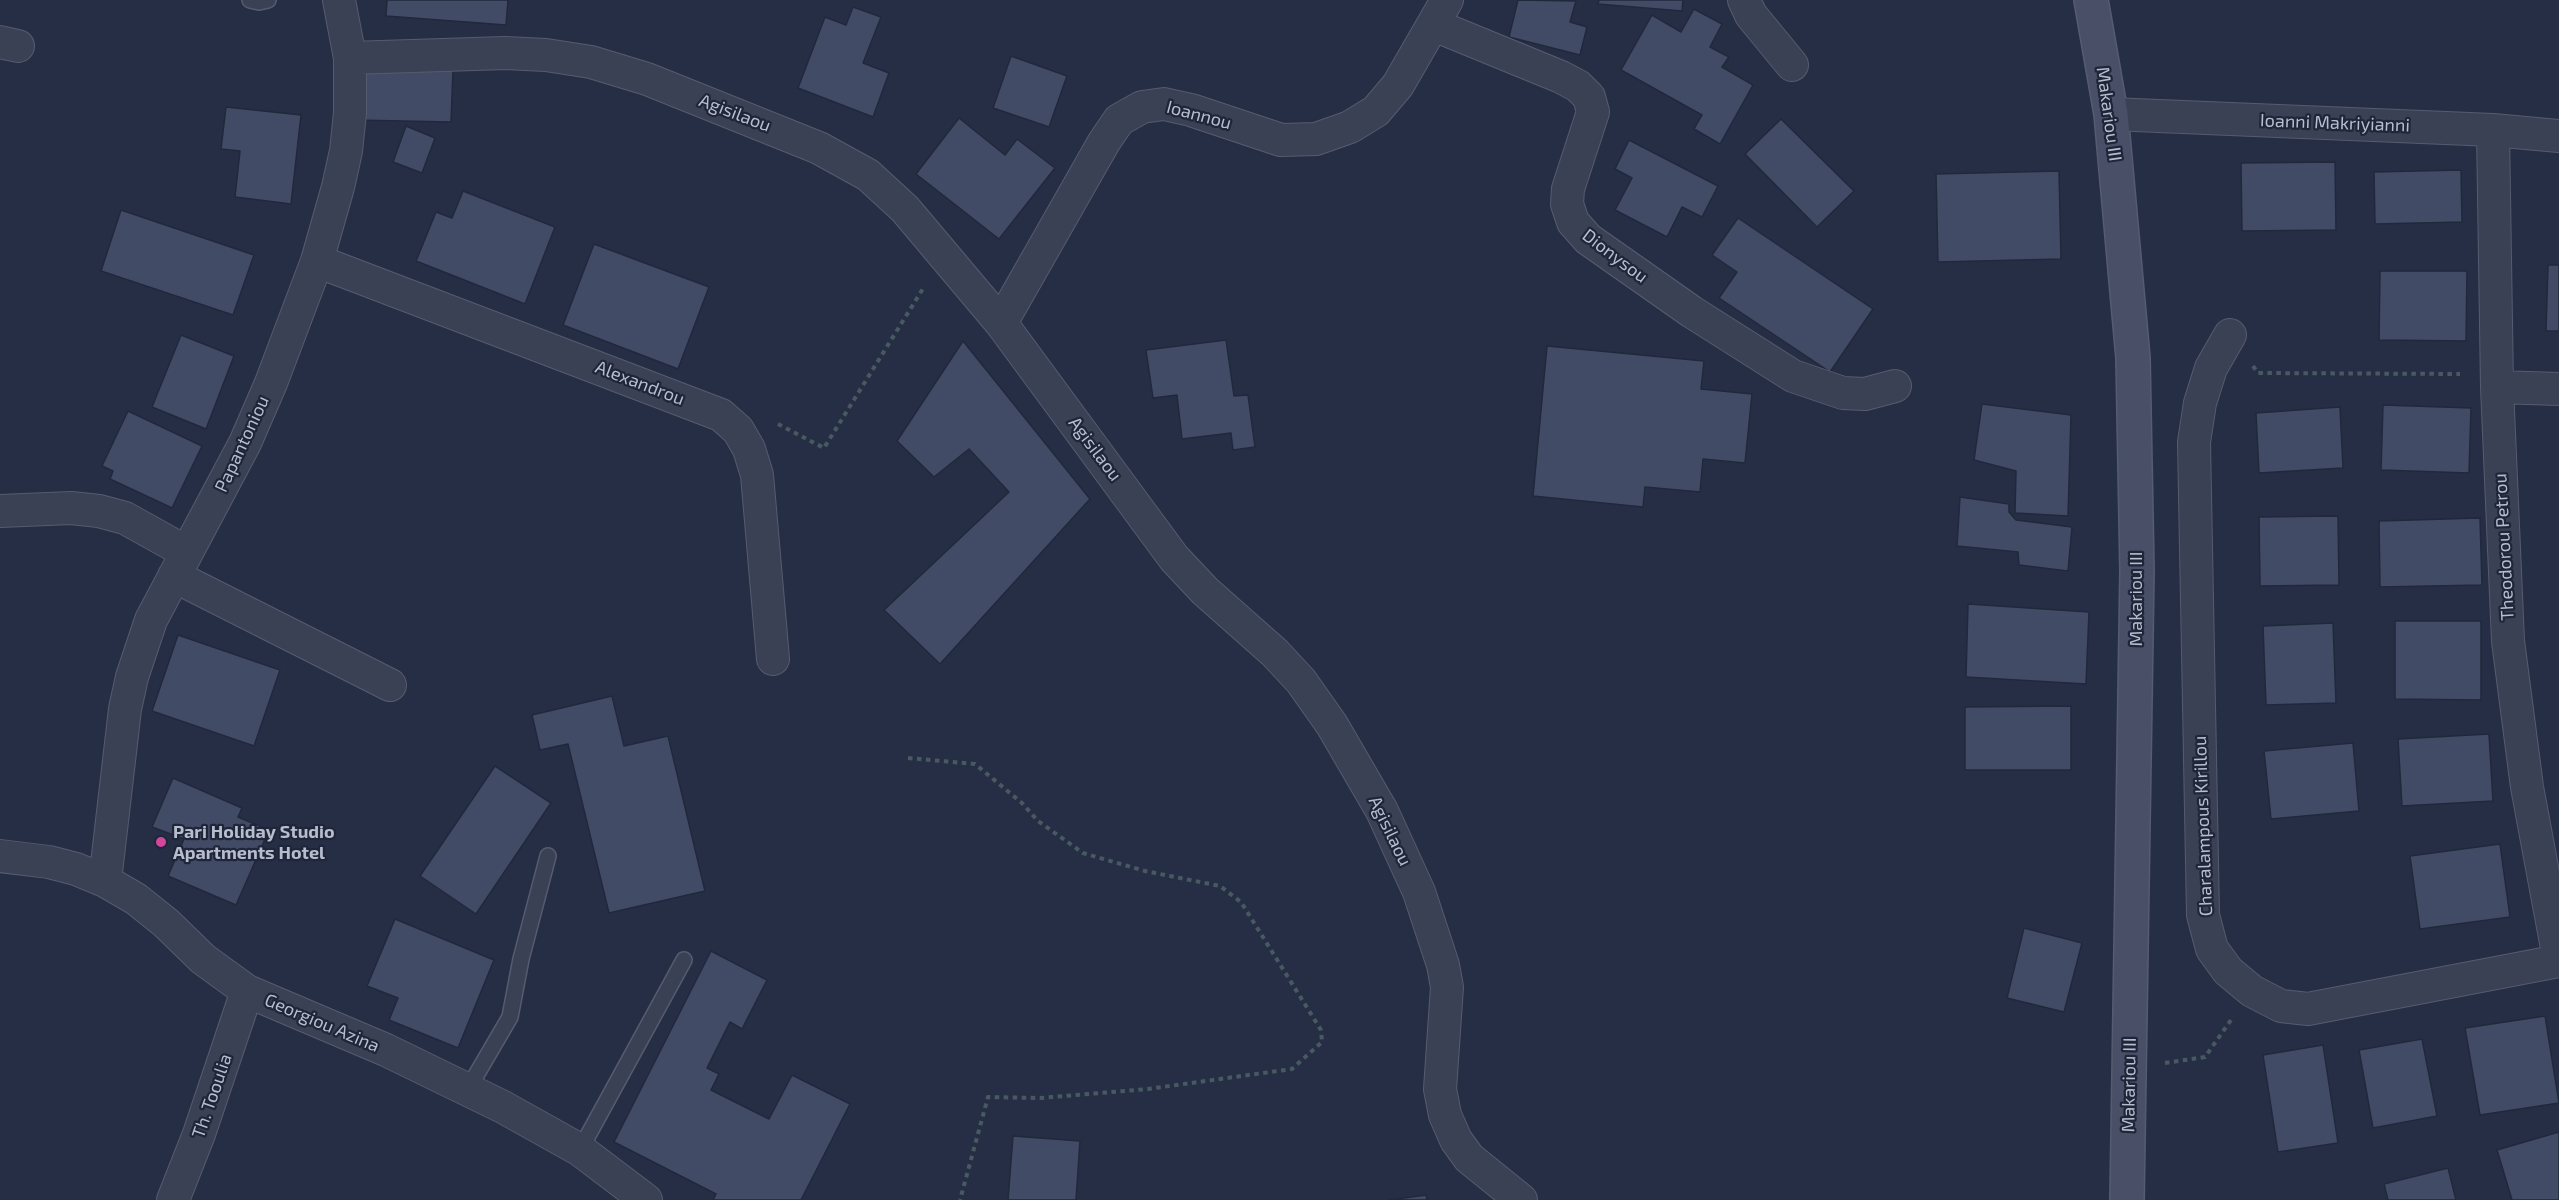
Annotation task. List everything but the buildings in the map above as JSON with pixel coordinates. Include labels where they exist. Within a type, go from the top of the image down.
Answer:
[{"type":"main road","name":"Makariou III","points":[[2091,0],[2111,114],[2133,358],[2137,559],[2127,1200]]},
{"type":"street","name":"Papantoniou","points":[[105,881],[125,709],[132,677],[151,620],[245,443],[271,383],[317,261],[346,151],[350,113],[350,58],[339,0]]},
{"type":"street","points":[[1744,0],[1756,22],[1792,65]]},
{"type":"street","name":"Ioannou","points":[[1001,323],[1104,142],[1119,120],[1142,107],[1164,104],[1191,110],[1281,140],[1316,139],[1350,127],[1376,111],[1398,85],[1441,13]]},
{"type":"street","name":"Dionysou","points":[[1441,13],[1578,86],[1589,97],[1593,112],[1568,189],[1568,204],[1573,222],[1588,239],[1692,312],[1793,376],[1843,393],[1865,394],[1895,386]]},
{"type":"street","name":"Agisilaou","points":[[350,58],[505,53],[546,55],[591,62],[647,79],[819,148],[868,175],[905,208],[1001,323],[1174,558],[1205,591],[1301,681],[1332,725],[1382,811],[1419,892],[1443,965],[1447,987],[1440,1089],[1445,1115],[1456,1140],[1469,1158],[1521,1200]]},
{"type":"street","name":"Ioanni Makriyianni","points":[[2111,114],[2493,130],[2559,136]]},
{"type":"street","name":"Theodorou Petrou","points":[[2493,130],[2497,380],[2508,641],[2527,787],[2559,960]]},
{"type":"street","name":"Alexandrou","points":[[317,261],[721,415],[738,430],[749,448],[757,475],[773,659]]},
{"type":"street","name":"Charalampous Kirillou","points":[[2230,335],[2211,368],[2200,403],[2194,442],[2203,915],[2212,949],[2228,971],[2252,991],[2281,1006],[2308,1009],[2559,960]]},
{"type":"street","points":[[2497,380],[2559,389]]},
{"type":"street","points":[[0,511],[71,508],[99,511],[125,518],[180,564],[390,686]]},
{"type":"street","name":"Georgiou Azina","points":[[0,856],[49,862],[76,869],[105,881],[136,899],[166,923],[203,959],[248,991],[386,1050],[468,1089],[580,1150],[646,1200]]},
{"type":"street","name":"Th. Tooulia","points":[[174,1200],[248,991]]},
{"type":"lane","points":[[250,0],[259,2],[268,0]]},
{"type":"lane","points":[[468,1089],[510,1017],[521,960],[548,856]]},
{"type":"lane","points":[[580,1150],[684,960]]},
{"type":"path","points":[[738,430],[756,413],[824,448],[944,255]]},
{"type":"path","points":[[2230,335],[2258,373],[2497,380]]},
{"type":"path","points":[[908,758],[975,764],[1022,803],[1038,821],[1083,853],[1146,871],[1220,886],[1241,902],[1321,1030],[1322,1042],[1292,1069],[1148,1089],[1040,1098],[988,1097],[960,1200]]},
{"type":"path","points":[[2129,1068],[2205,1057],[2252,991]]},
{"type":"place","name":"Pari Holiday Studio Apartments Hotel","points":[[161,842]]}]
